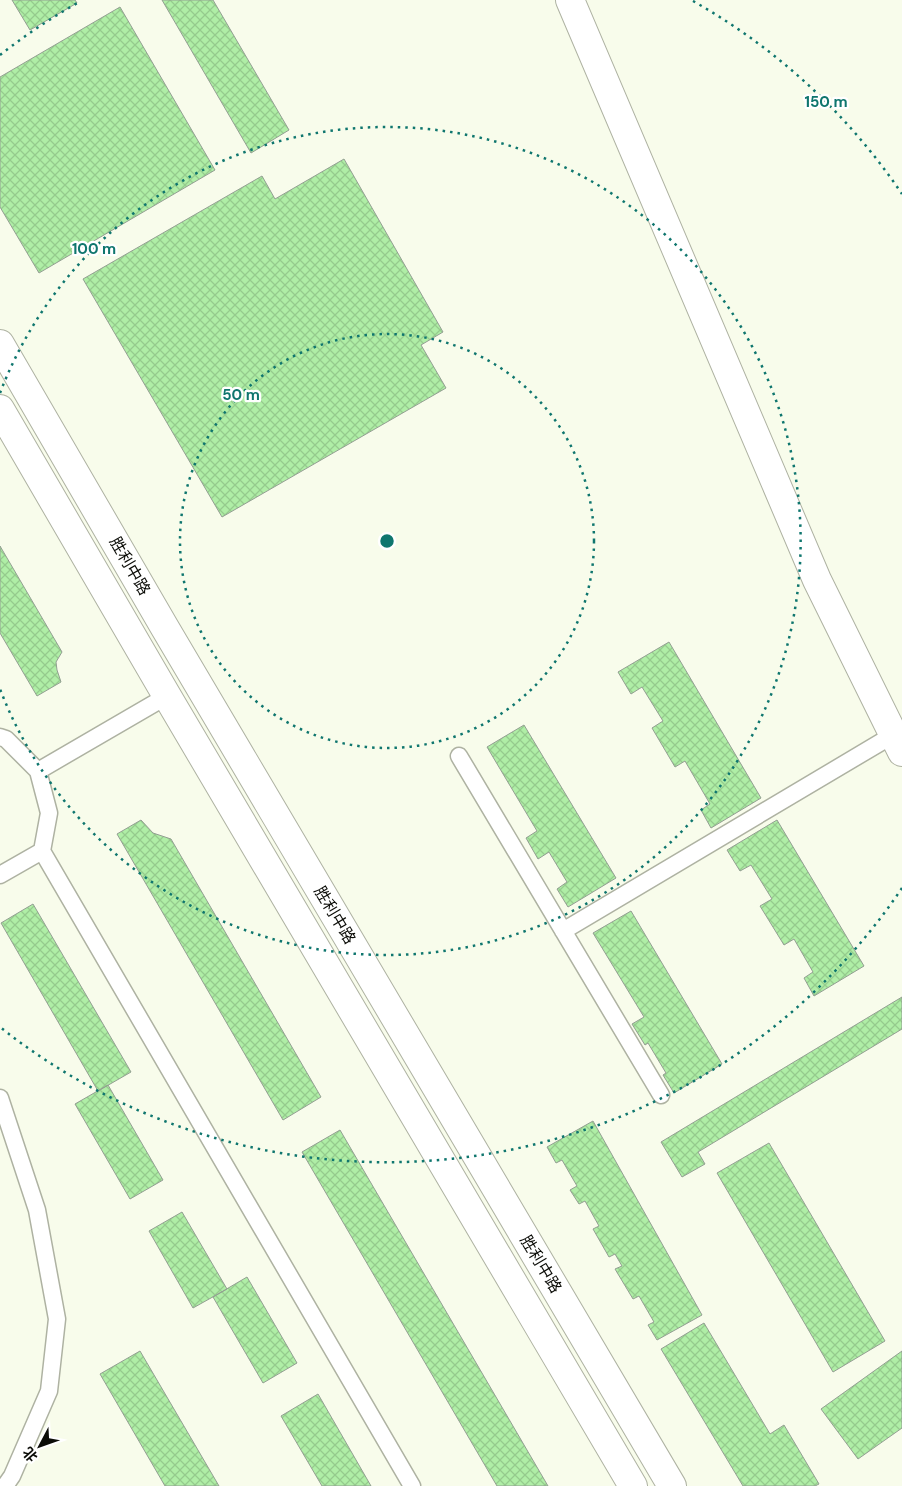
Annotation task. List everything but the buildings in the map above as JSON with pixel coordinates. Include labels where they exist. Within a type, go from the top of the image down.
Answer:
[{"type":"street","points":[[570,0],[817,580],[897,744]]},
{"type":"street","name":"胜利中路","points":[[0,344],[160,619],[672,1486]]},
{"type":"street","name":"胜利中路","points":[[0,409],[167,696],[634,1486]]},
{"type":"lane","points":[[38,771],[167,696]]},
{"type":"lane","points":[[0,737],[6,739],[38,771],[49,813],[42,851],[412,1486]]},
{"type":"lane","points":[[563,931],[897,744]]},
{"type":"lane","points":[[459,756],[661,1096]]},
{"type":"lane","points":[[0,876],[42,851]]},
{"type":"lane","points":[[0,1098],[37,1210],[57,1319],[49,1391],[12,1476],[5,1486]]}]
